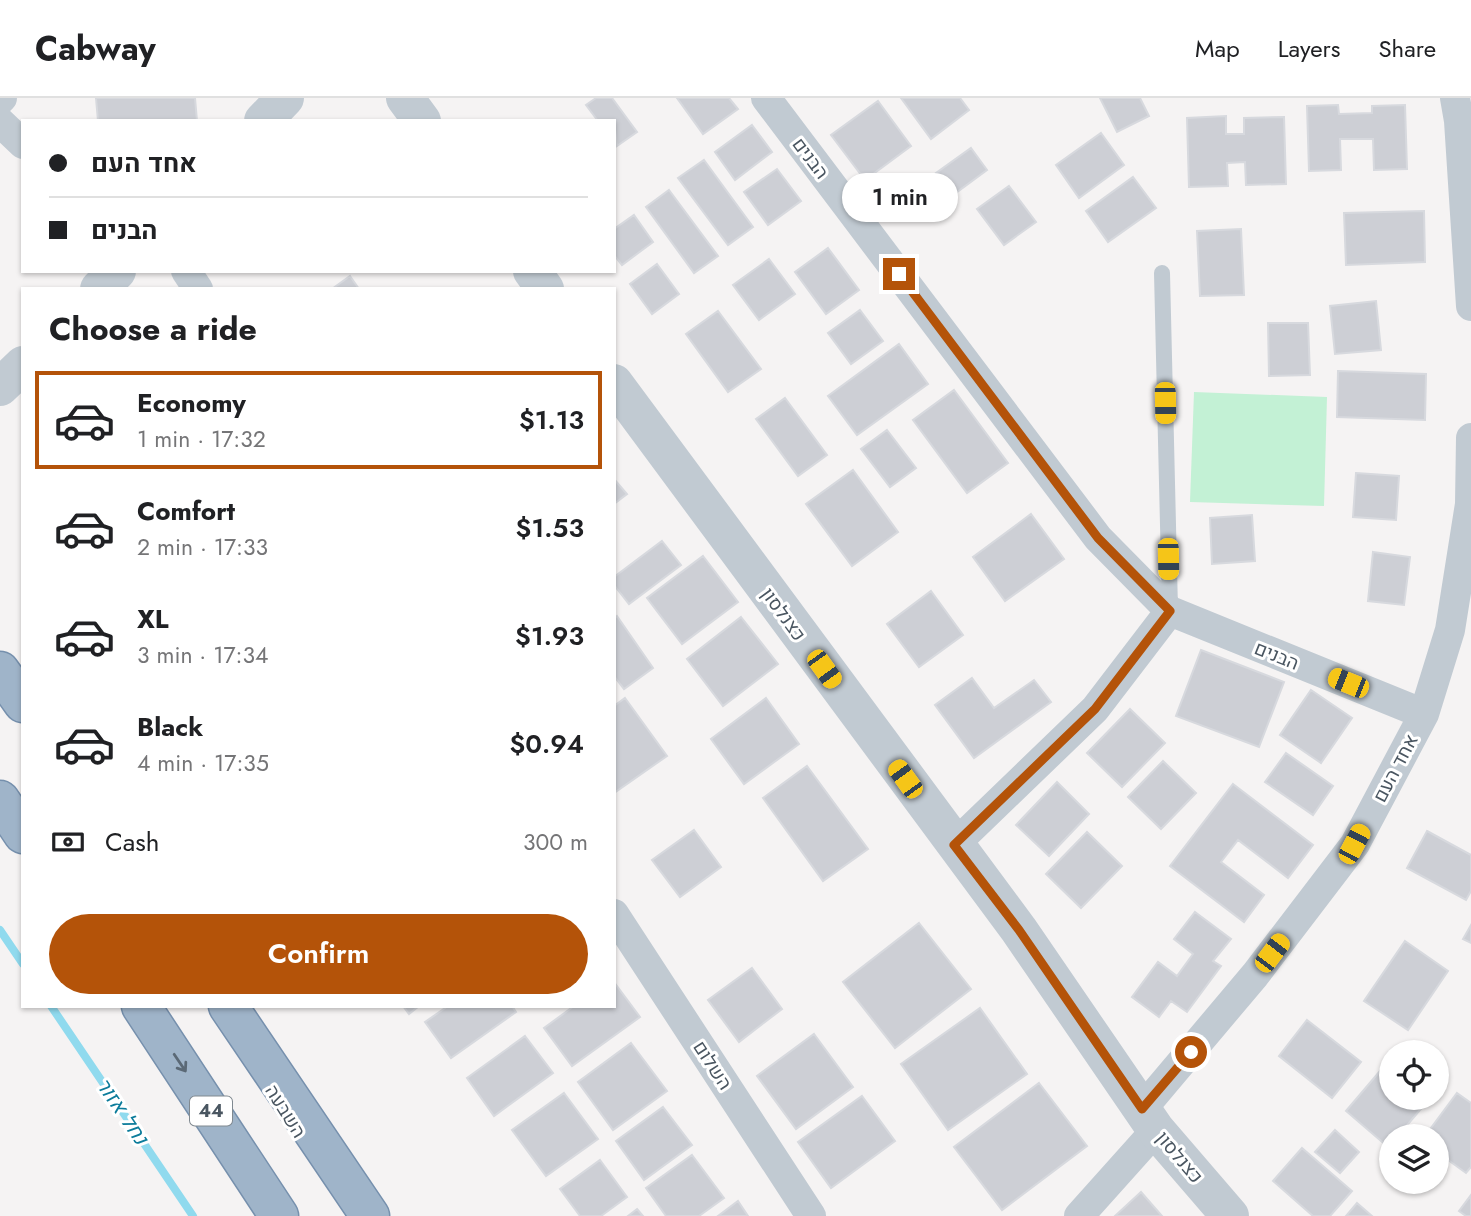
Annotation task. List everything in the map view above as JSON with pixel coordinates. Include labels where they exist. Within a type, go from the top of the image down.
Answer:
[{"type":"highway","points":[[0,671],[21,701]]},
{"type":"highway","points":[[0,800],[21,831]]},
{"type":"highway","name":"44","points":[[142,1008],[279,1216]]},
{"type":"highway","name":"השבעה","points":[[222,1008],[351,1216]]},
{"type":"highway","points":[[229,1008],[370,1216]]},
{"type":"street","points":[[265,119],[285,98]]},
{"type":"street","points":[[405,98],[421,119]]},
{"type":"street","name":"הבנים","points":[[766,98],[1098,538],[1170,611],[1424,714]]},
{"type":"street","points":[[1455,98],[1471,306]]},
{"type":"street","points":[[0,122],[21,142]]},
{"type":"street","points":[[101,287],[115,273]]},
{"type":"street","name":"כצנלסון","points":[[616,386],[1019,930],[1149,1119],[1230,1216]]},
{"type":"street","name":"אחד העם","points":[[1079,1216],[1354,844],[1424,714],[1450,630],[1470,504],[1471,438]]},
{"type":"street","points":[[954,845],[1095,709],[1170,611]]},
{"type":"street","name":"השלום","points":[[616,917],[811,1216]]},
{"type":"lane","points":[[1163,273],[1170,611]]},
{"type":"green space","points":[[1194,392],[1327,397],[1324,506],[1190,502]]},
{"type":"building","points":[[96,98],[195,98],[197,119],[98,119]]},
{"type":"building","points":[[596,98],[612,98],[637,132],[617,146],[616,119],[596,119],[586,105]]},
{"type":"building","points":[[677,98],[729,98],[738,109],[703,134]]},
{"type":"building","points":[[901,98],[960,98],[969,110],[931,139]]},
{"type":"building","points":[[1100,98],[1140,98],[1149,116],[1117,132]]},
{"type":"building","points":[[878,101],[911,146],[865,180],[831,135]]},
{"type":"building","points":[[1338,105],[1339,114],[1372,113],[1372,106],[1405,105],[1407,169],[1374,170],[1373,139],[1340,139],[1341,170],[1309,171],[1307,106]]},
{"type":"building","points":[[1226,116],[1226,134],[1244,134],[1244,118],[1284,117],[1286,184],[1246,185],[1245,162],[1227,163],[1228,186],[1189,187],[1187,118]]},
{"type":"building","points":[[752,125],[772,152],[735,180],[715,152]]},
{"type":"building","points":[[1101,133],[1124,165],[1079,198],[1056,165]]},
{"type":"building","points":[[971,148],[987,170],[953,195],[936,173]]},
{"type":"building","points":[[704,160],[753,227],[728,245],[678,178]]},
{"type":"building","points":[[777,169],[801,201],[768,225],[744,192]]},
{"type":"building","points":[[1133,177],[1156,208],[1108,242],[1086,211]]},
{"type":"building","points":[[1009,186],[1036,222],[1004,245],[977,209]]},
{"type":"building","points":[[669,190],[718,256],[694,273],[646,207]]},
{"type":"building","points":[[1424,211],[1425,262],[1346,265],[1344,213]]},
{"type":"building","points":[[634,215],[653,242],[622,265],[616,258],[616,228]]},
{"type":"building","points":[[1241,229],[1244,295],[1200,296],[1197,231]]},
{"type":"building","points":[[828,248],[859,290],[826,314],[795,272]]},
{"type":"building","points":[[769,259],[795,294],[759,320],[733,285]]},
{"type":"building","points":[[657,264],[679,294],[652,314],[630,284]]},
{"type":"building","points":[[350,276],[358,287],[335,287]]},
{"type":"building","points":[[1376,301],[1381,350],[1335,354],[1330,306]]},
{"type":"building","points":[[860,310],[883,341],[851,364],[828,333]]},
{"type":"building","points":[[718,311],[761,369],[728,392],[686,334]]},
{"type":"building","points":[[1268,323],[1308,323],[1310,375],[1269,376]]},
{"type":"building","points":[[899,344],[928,384],[857,435],[828,396]]},
{"type":"building","points":[[1338,371],[1426,374],[1425,420],[1337,417]]},
{"type":"building","points":[[954,390],[1008,463],[967,493],[913,420]]},
{"type":"building","points":[[785,398],[827,455],[798,476],[756,419]]},
{"type":"building","points":[[887,430],[916,468],[890,487],[861,449]]},
{"type":"building","points":[[853,470],[898,532],[852,566],[806,504]]},
{"type":"building","points":[[1356,473],[1399,476],[1396,520],[1353,517]]},
{"type":"building","points":[[616,481],[627,494],[616,502]]},
{"type":"building","points":[[1031,514],[1064,559],[1005,601],[973,557]]},
{"type":"building","points":[[1252,515],[1255,561],[1212,564],[1210,518]]},
{"type":"building","points":[[662,541],[681,565],[629,604],[616,588],[616,576]]},
{"type":"building","points":[[1373,552],[1410,557],[1404,605],[1368,601]]},
{"type":"building","points":[[703,556],[738,602],[682,644],[647,598]]},
{"type":"building","points":[[931,591],[963,635],[919,667],[887,624]]},
{"type":"building","points":[[616,617],[653,668],[624,689],[616,679]]},
{"type":"building","points":[[741,617],[778,664],[723,706],[687,659]]},
{"type":"building","points":[[1201,650],[1284,682],[1259,747],[1176,716]]},
{"type":"building","points":[[972,678],[994,708],[1034,680],[1051,702],[974,758],[935,705]]},
{"type":"building","points":[[1311,690],[1352,718],[1321,763],[1280,735]]},
{"type":"building","points":[[625,698],[667,756],[616,792],[616,705]]},
{"type":"building","points":[[766,698],[799,744],[744,784],[711,739]]},
{"type":"building","points":[[1130,709],[1165,743],[1122,787],[1087,753]]},
{"type":"building","points":[[1286,753],[1333,786],[1313,815],[1265,782]]},
{"type":"building","points":[[1163,761],[1196,793],[1161,829],[1128,797]]},
{"type":"building","points":[[807,766],[868,849],[823,881],[763,798]]},
{"type":"building","points":[[1057,782],[1089,814],[1049,856],[1016,825]]},
{"type":"building","points":[[1233,784],[1313,845],[1288,878],[1238,840],[1221,862],[1264,895],[1244,922],[1170,866]]},
{"type":"building","points":[[694,830],[721,867],[680,897],[652,860]]},
{"type":"building","points":[[1427,831],[1471,855],[1471,891],[1466,900],[1407,868]]},
{"type":"building","points":[[1087,832],[1122,866],[1081,908],[1046,874]]},
{"type":"building","points":[[1195,912],[1231,939],[1213,961],[1221,966],[1187,1012],[1171,1001],[1159,1017],[1132,997],[1158,962],[1177,976],[1193,954],[1174,939]]},
{"type":"building","points":[[919,923],[971,989],[895,1048],[843,982]]},
{"type":"building","points":[[1471,925],[1471,943],[1463,939]]},
{"type":"building","points":[[1405,941],[1448,971],[1408,1030],[1364,1001]]},
{"type":"building","points":[[752,968],[782,1009],[739,1042],[708,1000]]},
{"type":"building","points":[[616,985],[640,1017],[572,1066],[544,1028],[571,1008],[616,1008]]},
{"type":"building","points":[[404,1008],[416,1008],[409,1014]]},
{"type":"building","points":[[445,1008],[513,1008],[516,1012],[451,1058],[425,1022]]},
{"type":"building","points":[[980,1008],[1027,1074],[948,1130],[901,1064]]},
{"type":"building","points":[[1307,1020],[1361,1062],[1332,1098],[1279,1056]]},
{"type":"building","points":[[814,1034],[853,1087],[796,1129],[757,1076]]},
{"type":"building","points":[[525,1036],[553,1073],[494,1116],[467,1078]]},
{"type":"building","points":[[631,1043],[667,1091],[613,1130],[578,1082]]},
{"type":"building","points":[[1379,1072],[1379,1110],[1420,1110],[1408,1124],[1379,1124],[1379,1139],[1346,1111]]},
{"type":"building","points":[[1039,1083],[1087,1146],[1002,1210],[954,1147]]},
{"type":"building","points":[[564,1093],[598,1139],[546,1176],[512,1130]]},
{"type":"building","points":[[1457,1093],[1471,1103],[1471,1167],[1466,1173],[1449,1161],[1449,1124],[1434,1124],[1444,1110],[1449,1110],[1449,1104]]},
{"type":"building","points":[[862,1096],[895,1141],[831,1188],[798,1142]]},
{"type":"building","points":[[663,1107],[692,1145],[644,1180],[616,1141]]},
{"type":"building","points":[[1335,1130],[1359,1152],[1340,1173],[1315,1152]]},
{"type":"building","points":[[1302,1148],[1352,1191],[1330,1216],[1313,1216],[1273,1181]]},
{"type":"building","points":[[692,1155],[724,1198],[699,1216],[666,1216],[646,1188]]},
{"type":"building","points":[[600,1160],[627,1197],[601,1216],[580,1216],[560,1189]]},
{"type":"building","points":[[1141,1192],[1162,1216],[1115,1216]]},
{"type":"building","points":[[1471,1195],[1471,1216],[1466,1216],[1459,1211]]},
{"type":"building","points":[[738,1201],[748,1216],[718,1216]]},
{"type":"building","points":[[1357,1203],[1372,1216],[1346,1216]]},
{"type":"building","points":[[637,1209],[643,1216],[628,1216]]},
{"type":"waterway","name":"נחל אזור","points":[[0,930],[21,961]]},
{"type":"waterway","name":"נחל אזור","points":[[52,1008],[193,1216]]},
{"type":"route","points":[[899,274],[1098,538],[1170,611],[1095,709],[954,845],[1019,930],[1142,1109],[1191,1052]]}]
